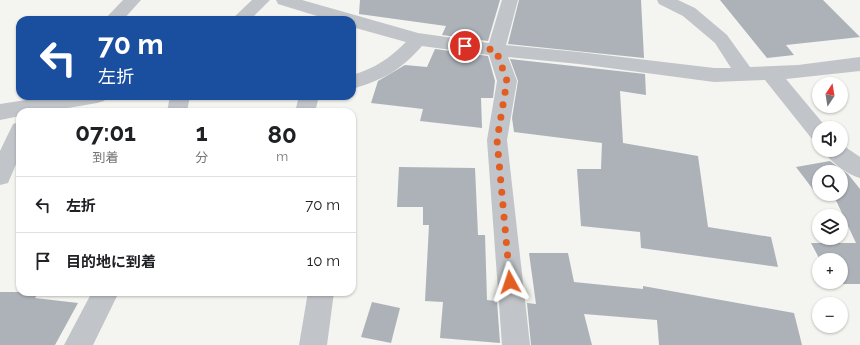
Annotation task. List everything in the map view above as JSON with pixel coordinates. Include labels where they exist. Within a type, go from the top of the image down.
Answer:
[{"type":"street","points":[[117,16],[133,0]]},
{"type":"street","points":[[244,16],[262,0]]},
{"type":"street","points":[[284,0],[335,16]]},
{"type":"street","points":[[510,0],[496,50],[507,81],[497,140],[516,345]]},
{"type":"street","points":[[664,0],[689,12],[721,39],[745,74]]},
{"type":"street","points":[[356,22],[418,39],[496,50],[579,58],[714,75],[798,72],[860,64]]},
{"type":"street","points":[[356,81],[370,78],[400,58],[418,39]]},
{"type":"street","points":[[770,73],[812,124]]},
{"type":"street","points":[[32,108],[58,100]]},
{"type":"street","points":[[0,112],[16,110]]},
{"type":"street","points":[[0,176],[16,139]]},
{"type":"street","points":[[844,157],[860,169]]},
{"type":"street","points":[[78,345],[104,296]]},
{"type":"street","points":[[313,345],[320,296]]},
{"type":"building","points":[[360,0],[500,0],[488,41],[442,35],[446,26],[359,14]]},
{"type":"building","points":[[519,0],[641,0],[644,58],[508,44]]},
{"type":"building","points":[[720,0],[823,0],[860,37],[786,45],[794,55],[767,58]]},
{"type":"building","points":[[435,49],[488,56],[495,81],[493,98],[481,98],[482,128],[420,121],[423,109],[371,103],[378,81],[405,65],[427,67]]},
{"type":"building","points":[[510,59],[645,74],[646,95],[620,91],[623,143],[698,156],[708,227],[771,237],[778,267],[641,248],[640,232],[581,226],[577,169],[601,169],[602,143],[514,132],[512,118],[518,81]]},
{"type":"building","points":[[830,161],[836,165],[812,165],[812,188],[796,167]]},
{"type":"building","points":[[399,167],[475,168],[478,235],[485,235],[487,300],[497,301],[500,343],[440,338],[443,302],[425,301],[429,225],[423,225],[423,207],[397,207]]},
{"type":"building","points":[[848,174],[860,189],[860,284],[848,284],[848,253],[816,253],[812,245],[848,245],[848,243],[856,243],[848,226],[848,209],[840,209],[836,201],[848,201]]},
{"type":"building","points":[[529,253],[568,253],[574,282],[643,289],[643,286],[794,313],[802,345],[659,345],[657,320],[584,314],[592,345],[531,345],[527,303],[536,304]]},
{"type":"building","points":[[0,292],[16,292],[16,296],[36,296],[35,298],[78,303],[55,345],[0,345]]},
{"type":"building","points":[[372,302],[400,308],[391,343],[361,337]]},
{"type":"route","points":[[465,46],[496,50],[507,81],[497,140],[510,282]]}]
